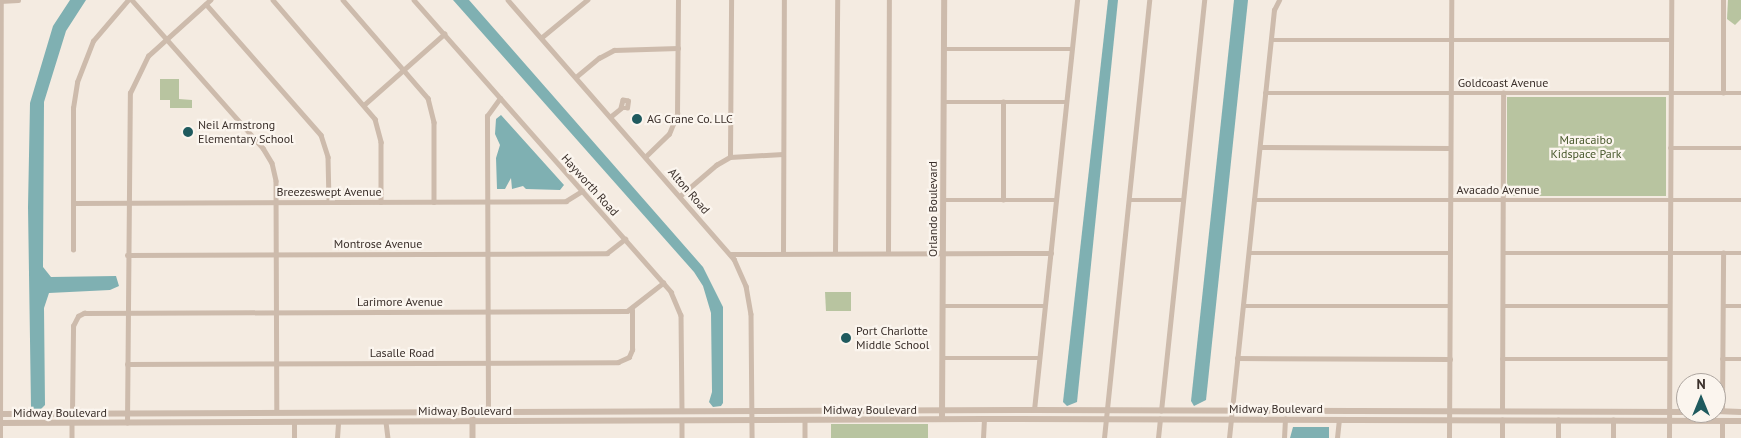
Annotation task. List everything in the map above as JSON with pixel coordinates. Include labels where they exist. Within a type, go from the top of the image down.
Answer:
[{"type":"street","points":[[0,438],[1,1],[18,0]]},
{"type":"street","points":[[73,250],[73,108],[79,74],[99,32],[128,0]]},
{"type":"street","points":[[132,0],[270,158],[275,173],[276,203],[277,412]]},
{"type":"street","points":[[273,0],[365,104],[375,118],[380,134],[381,202]]},
{"type":"street","points":[[343,0],[425,93],[433,112],[434,202]]},
{"type":"street","name":"Hayworth Road","points":[[414,0],[663,282],[677,302],[681,315],[682,411]]},
{"type":"street","name":"Alton Road","points":[[508,0],[730,254],[743,278],[751,306],[752,438]]},
{"type":"street","points":[[541,38],[587,0]]},
{"type":"street","points":[[645,157],[669,134],[676,120],[678,0]]},
{"type":"street","points":[[730,157],[731,0]]},
{"type":"street","points":[[783,253],[784,0]]},
{"type":"street","points":[[835,253],[836,0]]},
{"type":"street","points":[[888,253],[889,0]]},
{"type":"street","name":"Orlando Boulevard","points":[[942,419],[944,0]]},
{"type":"street","points":[[1034,410],[1077,0]]},
{"type":"street","points":[[1104,438],[1150,0]]},
{"type":"street","points":[[1161,411],[1204,0]]},
{"type":"street","points":[[1229,438],[1274,10],[1279,0]]},
{"type":"street","points":[[1450,438],[1451,0]]},
{"type":"street","points":[[1669,438],[1671,0]]},
{"type":"street","points":[[1723,93],[1724,0]]},
{"type":"street","points":[[127,423],[127,255],[130,93],[144,63],[166,39],[208,2],[321,135],[328,157],[329,202]]},
{"type":"street","points":[[365,104],[444,34]]},
{"type":"street","points":[[1271,40],[1671,40]]},
{"type":"street","points":[[576,78],[599,58],[614,50],[678,48]]},
{"type":"street","points":[[944,49],[1072,49]]},
{"type":"street","name":"Goldcoast Avenue","points":[[1265,93],[1741,93]]},
{"type":"street","points":[[1502,411],[1503,93]]},
{"type":"street","points":[[488,412],[487,116],[500,98]]},
{"type":"street","points":[[944,102],[1066,102]]},
{"type":"street","points":[[1003,102],[1003,200]]},
{"type":"street","points":[[610,117],[621,108]]},
{"type":"street","points":[[1260,148],[1450,148]]},
{"type":"street","points":[[1670,148],[1741,148]]},
{"type":"street","points":[[680,196],[716,165],[730,157],[783,154]]},
{"type":"street","name":"Breezeswept Avenue","points":[[73,204],[566,201],[582,191]]},
{"type":"street","points":[[943,200],[1056,200]]},
{"type":"street","points":[[1128,200],[1183,200]]},
{"type":"street","name":"Avacado Avenue","points":[[1254,200],[1741,200]]},
{"type":"street","name":"Montrose Avenue","points":[[127,255],[607,253],[625,239]]},
{"type":"street","points":[[730,254],[1050,253]]},
{"type":"street","points":[[1248,253],[1450,253]]},
{"type":"street","points":[[1503,253],[1741,253]]},
{"type":"street","points":[[1721,373],[1723,253]]},
{"type":"street","points":[[632,310],[663,282]]},
{"type":"street","points":[[943,306],[1045,306]]},
{"type":"street","points":[[1243,306],[1450,306]]},
{"type":"street","points":[[1503,306],[1670,306]]},
{"type":"street","points":[[1722,306],[1741,306]]},
{"type":"street","name":"Larimore Avenue","points":[[72,413],[74,320],[84,313],[632,310]]},
{"type":"street","name":"Lasalle Road","points":[[127,364],[623,361],[632,350],[632,310]]},
{"type":"street","points":[[942,358],[1040,358]]},
{"type":"street","points":[[1238,358],[1450,358]]},
{"type":"street","points":[[1502,358],[1670,359]]},
{"type":"street","points":[[1722,359],[1741,359]]},
{"type":"street","name":"Midway Boulevard","points":[[0,414],[942,410],[1676,412]]},
{"type":"street","points":[[473,412],[473,438]]},
{"type":"street","points":[[1726,412],[1741,412]]},
{"type":"street","name":"Midway Boulevard","points":[[0,423],[942,419],[1676,420]]},
{"type":"street","points":[[984,419],[984,438]]},
{"type":"street","points":[[1158,438],[1160,419]]},
{"type":"street","points":[[805,420],[805,438]]},
{"type":"street","points":[[1284,438],[1285,420]]},
{"type":"street","points":[[1337,438],[1339,420]]},
{"type":"street","points":[[1502,420],[1502,438]]},
{"type":"street","points":[[1558,420],[1558,438]]},
{"type":"street","points":[[1613,420],[1613,438]]},
{"type":"street","points":[[682,421],[682,438]]},
{"type":"street","name":"Midway Boulevard","points":[[1726,421],[1741,421]]},
{"type":"street","points":[[294,422],[294,438]]},
{"type":"street","points":[[337,438],[338,422]]},
{"type":"street","points":[[386,422],[388,438]]},
{"type":"street","points":[[72,423],[72,438]]},
{"type":"street","points":[[1722,423],[1722,438]]},
{"type":"green space","points":[[1728,0],[1741,0],[1741,19],[1735,25],[1727,19]]},
{"type":"green space","points":[[160,79],[179,79],[179,99],[192,100],[192,108],[170,108],[170,100],[160,100]]},
{"type":"green space","name":"Maracaibo Kidspace Park","points":[[1507,97],[1666,97],[1666,196],[1507,196]]},
{"type":"green space","points":[[825,292],[851,292],[851,311],[826,311]]},
{"type":"green space","points":[[831,424],[928,424],[928,438],[831,438]]},
{"type":"water","points":[[70,0],[86,0],[66,31],[44,102],[43,267],[51,277],[116,276],[119,286],[110,290],[49,293],[44,308],[45,405],[41,409],[34,409],[31,407],[28,207],[30,103],[53,26]]},
{"type":"water","points":[[453,0],[469,0],[703,267],[723,307],[723,403],[721,406],[713,407],[709,402],[712,392],[711,313],[703,286],[694,272]]},
{"type":"water","points":[[1108,0],[1118,0],[1077,402],[1067,406],[1063,402]]},
{"type":"water","points":[[1234,0],[1248,0],[1206,400],[1194,406],[1191,401]]},
{"type":"water","points":[[501,115],[564,185],[560,190],[526,189],[523,186],[512,189],[511,178],[505,189],[497,189],[496,158],[500,145],[495,134],[496,119]]},
{"type":"water","points":[[1293,427],[1329,427],[1329,438],[1290,438]]},
{"type":"place","name":"AG Crane Co. LLC","points":[[637,119]]},
{"type":"place","name":"Neil Armstrong Elementary School","points":[[188,132]]},
{"type":"place","name":"Port Charlotte Middle School","points":[[846,338]]}]
